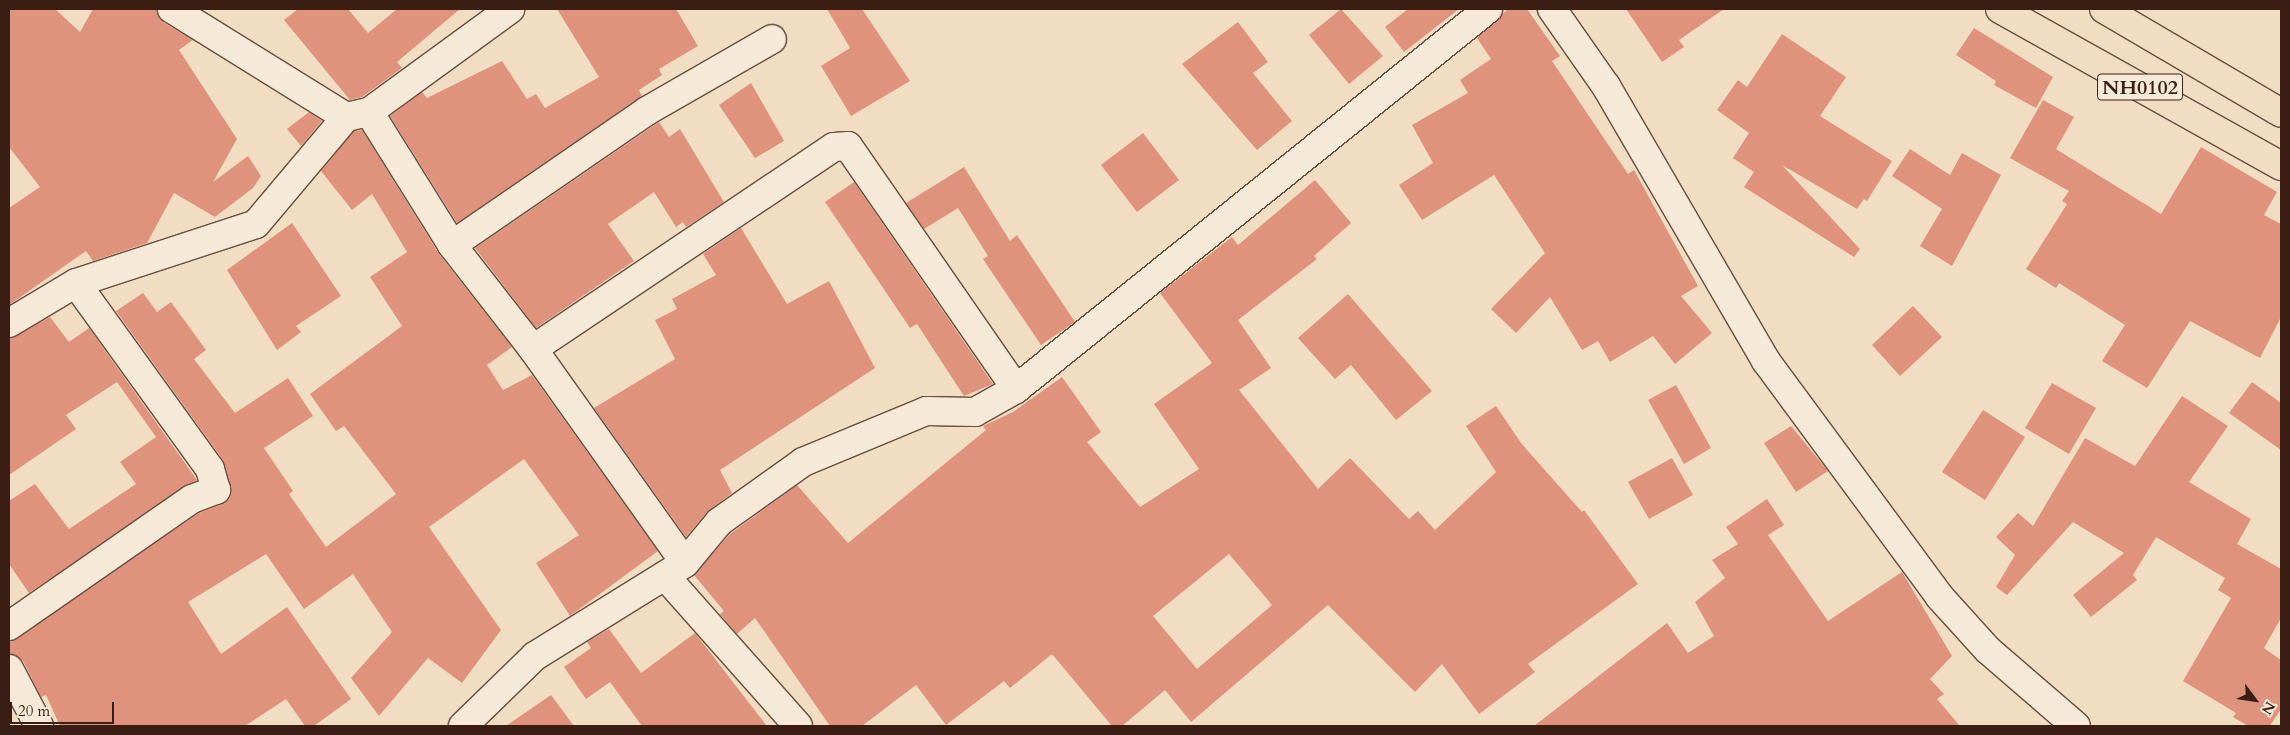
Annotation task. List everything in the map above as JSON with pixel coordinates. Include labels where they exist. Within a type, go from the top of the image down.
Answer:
[{"type":"highway","name":"NH0102","points":[[2000,9],[2281,166]]},
{"type":"highway","name":"NH0102","points":[[2104,9],[2281,113]]},
{"type":"street","points":[[172,9],[358,115],[452,245],[533,349],[675,569],[798,726]]},
{"type":"street","points":[[9,323],[76,283],[256,224],[358,115],[510,9]]},
{"type":"street","points":[[463,726],[535,656],[675,569],[719,522],[803,462],[926,411],[975,412],[1016,390],[1488,9]]},
{"type":"street","points":[[1552,9],[1606,86],[1766,361],[1939,596],[1988,650],[2076,726]]},
{"type":"street","points":[[452,245],[646,111],[772,39]]},
{"type":"street","points":[[533,349],[834,147],[848,146],[1016,390]]},
{"type":"street","points":[[9,626],[192,499],[216,490],[210,469],[76,283]]},
{"type":"street","points":[[9,669],[39,726]]},
{"type":"building","points":[[9,9],[55,9],[80,32],[93,9],[157,9],[163,22],[193,40],[179,50],[237,139],[213,182],[248,156],[261,176],[253,188],[215,217],[174,193],[147,243],[93,261],[86,251],[9,305],[9,208],[40,187],[9,147]]},
{"type":"building","points":[[298,9],[348,9],[368,33],[397,9],[460,9],[397,62],[402,68],[362,97],[350,100],[284,20]]},
{"type":"building","points":[[557,9],[676,9],[698,46],[659,69],[662,75],[639,90],[642,96],[457,223],[390,116],[422,92],[427,98],[502,61],[527,99],[536,94],[545,108],[599,77]]},
{"type":"building","points":[[827,9],[862,9],[910,81],[851,116],[821,66],[850,48]]},
{"type":"building","points":[[1341,9],[1383,56],[1349,84],[1309,35]]},
{"type":"building","points":[[1408,9],[1459,9],[1404,52],[1385,27]]},
{"type":"building","points":[[1508,9],[1527,9],[1560,56],[1552,61],[1628,174],[1634,170],[1698,286],[1681,296],[1712,333],[1675,364],[1653,336],[1610,362],[1598,341],[1582,350],[1550,297],[1516,333],[1491,309],[1545,253],[1494,175],[1422,220],[1399,185],[1433,163],[1412,125],[1468,93],[1460,80],[1491,59],[1477,38]]},
{"type":"building","points":[[1626,9],[1724,9],[1679,40],[1684,47],[1662,62]]},
{"type":"building","points":[[1238,22],[1268,62],[1253,73],[1292,121],[1257,150],[1182,64]]},
{"type":"building","points":[[1974,28],[2053,77],[2036,108],[1994,85],[1996,81],[1956,55]]},
{"type":"building","points":[[1782,34],[1846,77],[1820,116],[1892,161],[1867,201],[1864,199],[1857,209],[1782,165],[1860,249],[1854,257],[1744,187],[1754,172],[1733,158],[1749,133],[1717,110],[1738,80],[1747,87]]},
{"type":"building","points":[[751,83],[784,141],[755,158],[719,105]]},
{"type":"building","points":[[2043,100],[2074,117],[2056,149],[2161,214],[2201,147],[2277,192],[2264,215],[2281,224],[2281,317],[2260,358],[2190,321],[2147,388],[2102,361],[2125,325],[2059,283],[2056,288],[2026,269],[2067,204],[2062,201],[2069,191],[2010,158]]},
{"type":"building","points":[[309,112],[322,121],[301,146],[287,129]]},
{"type":"building","points":[[659,122],[669,137],[680,129],[724,202],[686,227],[683,222],[676,227],[654,192],[608,224],[634,261],[536,328],[475,248]]},
{"type":"building","points":[[362,130],[439,254],[512,347],[487,365],[503,390],[532,375],[658,551],[570,616],[536,563],[579,535],[524,459],[429,527],[501,630],[462,683],[428,658],[379,716],[351,678],[392,632],[353,574],[304,609],[266,554],[188,602],[221,654],[287,607],[351,699],[314,726],[305,726],[286,699],[245,726],[60,726],[46,695],[41,697],[23,661],[9,654],[9,641],[199,513],[222,504],[231,493],[223,460],[116,311],[143,293],[157,312],[171,302],[206,350],[194,359],[235,413],[288,378],[313,416],[264,448],[293,491],[289,494],[326,547],[396,494],[344,426],[336,431],[310,394],[402,326],[370,277],[407,252],[372,194],[352,210],[321,171],[354,131]]},
{"type":"building","points":[[1143,133],[1179,180],[1137,212],[1101,165]]},
{"type":"building","points":[[1910,149],[1950,175],[1962,153],[2001,175],[1952,266],[1920,246],[1942,209],[1892,176]]},
{"type":"building","points":[[964,167],[1010,241],[1017,235],[1075,322],[1041,345],[983,259],[988,256],[958,208],[924,229],[906,203]]},
{"type":"building","points":[[1315,180],[1351,223],[1314,256],[1317,259],[1238,320],[1271,368],[1239,390],[1318,489],[1350,458],[1409,519],[1418,511],[1435,530],[1496,472],[1466,426],[1496,406],[1521,443],[1582,512],[1584,510],[1638,584],[1528,664],[1535,672],[1479,714],[1442,664],[1415,692],[1328,605],[1191,722],[1165,690],[1122,726],[1112,726],[1052,654],[1010,688],[1004,681],[946,725],[916,685],[862,726],[830,726],[755,618],[737,634],[720,614],[724,611],[694,575],[730,534],[797,485],[848,543],[986,430],[983,426],[1013,412],[1062,377],[1101,432],[1087,442],[1140,507],[1199,469],[1154,404],[1212,363],[1160,293],[1232,237],[1238,245]],"holes":[[[1229,554],[1272,605],[1197,669],[1153,616]]]},
{"type":"building","points":[[854,182],[993,384],[964,396],[917,324],[910,328],[825,202]]},
{"type":"building","points":[[292,223],[341,296],[296,326],[301,332],[277,350],[227,270]]},
{"type":"building","points":[[741,228],[787,304],[829,281],[875,368],[720,470],[732,493],[707,512],[686,537],[594,408],[675,359],[655,320],[677,309],[672,299],[716,275],[703,254]]},
{"type":"building","points":[[1348,294],[1432,391],[1396,420],[1351,365],[1335,379],[1298,338]]},
{"type":"building","points":[[1913,306],[1942,337],[1900,376],[1872,345]]},
{"type":"building","points":[[50,317],[69,342],[89,328],[197,480],[29,593],[9,564],[9,501],[35,484],[69,529],[136,484],[120,462],[156,437],[117,382],[66,415],[76,429],[9,475],[9,339]]},
{"type":"building","points":[[2252,382],[2281,403],[2281,450],[2229,413]]},
{"type":"building","points":[[2052,383],[2096,408],[2069,454],[2025,428]]},
{"type":"building","points":[[1676,385],[1711,448],[1684,464],[1648,400]]},
{"type":"building","points":[[2182,396],[2228,426],[2189,482],[2251,519],[2237,544],[2281,569],[2281,618],[2264,648],[2281,660],[2281,709],[2270,726],[2248,726],[2233,717],[2236,713],[2183,681],[2231,598],[2218,590],[2225,578],[2156,537],[2133,575],[2137,580],[2091,617],[2073,595],[2124,553],[2073,522],[2007,595],[1996,587],[2015,555],[1996,537],[2018,513],[2033,526],[2085,438],[2135,466]]},
{"type":"building","points":[[1983,410],[2025,437],[1985,500],[1942,472]]},
{"type":"building","points":[[1791,426],[1828,471],[1796,492],[1764,443]]},
{"type":"building","points":[[1672,458],[1693,495],[1649,519],[1628,482]]},
{"type":"building","points":[[1767,499],[1784,525],[1768,535],[1828,621],[1902,572],[1952,656],[1930,679],[1944,694],[1937,699],[1960,726],[1534,726],[1667,623],[1688,653],[1714,636],[1695,602],[1725,578],[1712,560],[1738,544],[1726,527]]},
{"type":"building","points":[[609,629],[641,673],[695,633],[767,726],[642,726],[610,682],[586,699],[564,667],[591,648],[587,642]]},
{"type":"building","points":[[551,695],[574,726],[506,726]]}]
